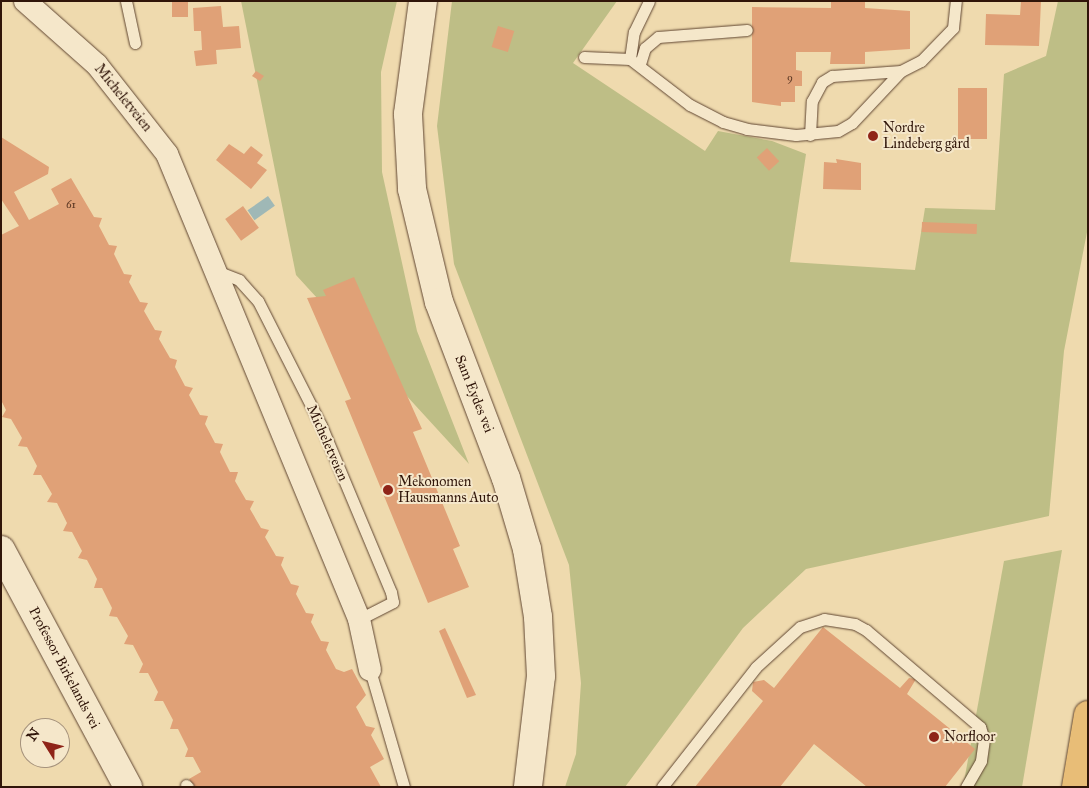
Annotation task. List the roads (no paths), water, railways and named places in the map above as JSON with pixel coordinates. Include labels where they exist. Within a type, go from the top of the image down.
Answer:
[{"type":"highway","points":[[1076,787],[1088,715]]},
{"type":"main road","name":"Sam Eydes vei","points":[[423,1],[408,114],[412,189],[439,302],[506,478],[527,549],[538,617],[541,669],[528,787]]},
{"type":"main road","name":"Professor Birkelands vei","points":[[1,550],[128,787]]},
{"type":"street","name":"Micheletveien","points":[[25,1],[96,65],[168,154],[359,619],[370,670]]},
{"type":"lane","points":[[126,1],[135,42]]},
{"type":"lane","points":[[635,61],[634,32],[649,1]]},
{"type":"lane","points":[[584,57],[635,61],[690,105],[724,122],[777,134],[810,134],[838,130],[852,123],[901,71],[921,61],[947,38],[953,28],[956,1]]},
{"type":"lane","points":[[635,61],[645,48],[658,37],[748,30]]},
{"type":"lane","points":[[810,134],[812,101],[822,82],[832,76],[901,71]]},
{"type":"lane","name":"Micheletveien","points":[[216,271],[238,280],[258,301],[321,425],[391,592],[393,602],[359,619]]},
{"type":"lane","points":[[662,787],[756,667],[800,627],[824,619],[855,624],[866,630],[980,727],[984,739],[981,760],[966,787]]},
{"type":"lane","name":"Micheletveien","points":[[370,670],[404,787]]},
{"type":"water","points":[[268,196],[275,206],[254,220],[248,210]]},
{"type":"place","name":"Nordre Lindeberg gård","points":[[873,136]]},
{"type":"place","name":"Mekonomen Hausmanns Auto","points":[[388,490]]},
{"type":"place","name":"Norfloor","points":[[934,737]]}]
